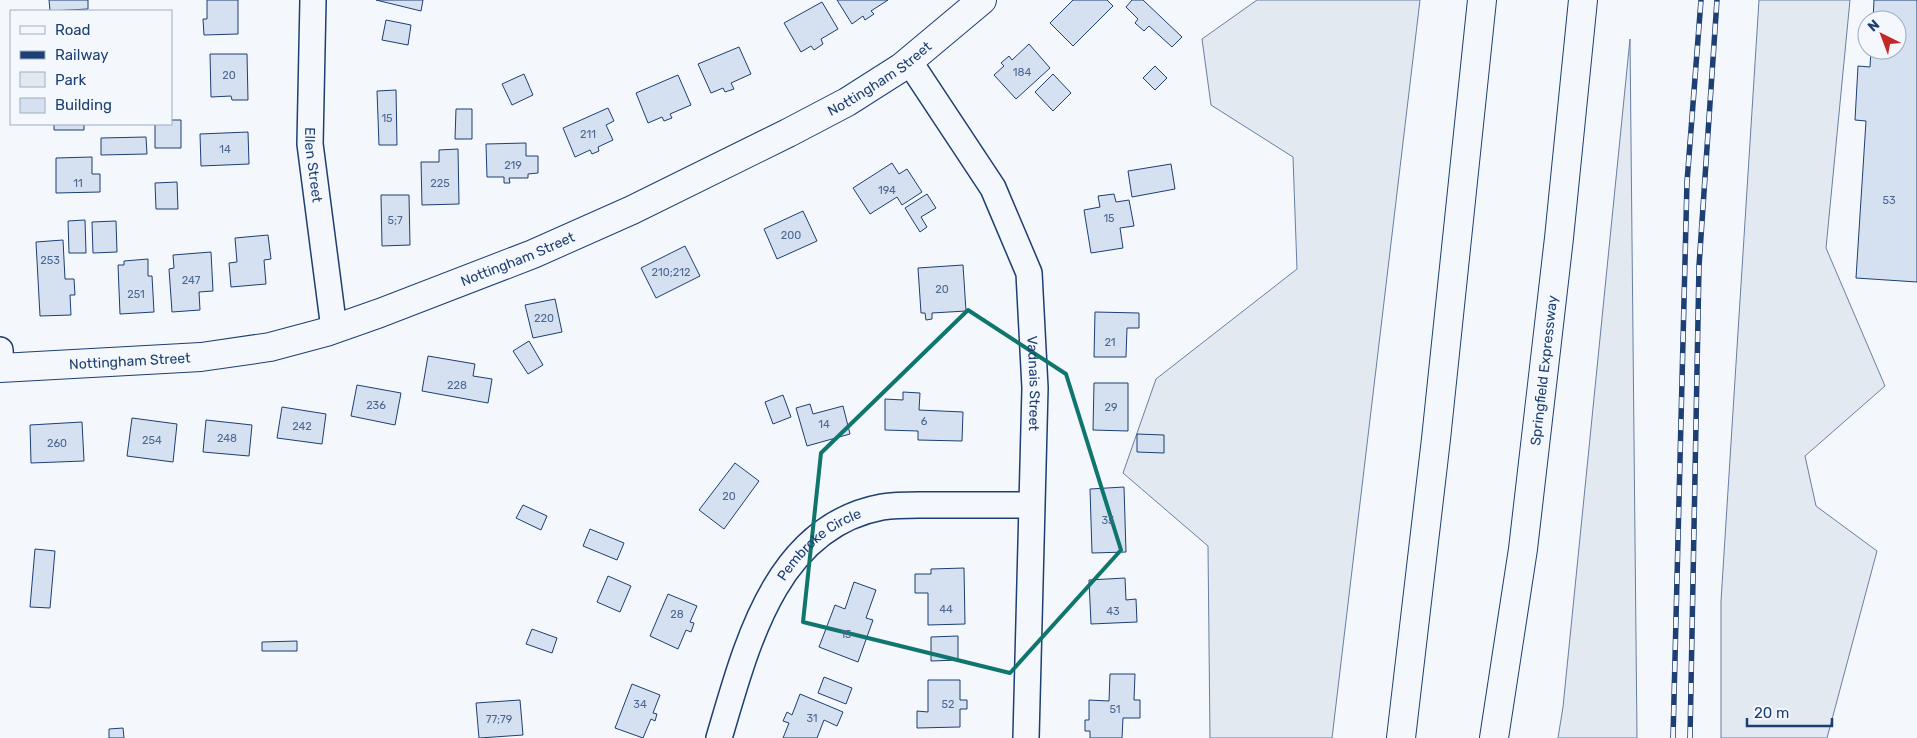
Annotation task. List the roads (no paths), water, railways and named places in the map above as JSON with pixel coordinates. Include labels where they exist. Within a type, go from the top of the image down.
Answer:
[{"type":"main road","name":"Nottingham Street","points":[[0,368],[201,357],[270,347],[334,329],[534,254],[632,210],[847,102],[910,61],[982,0]]},
{"type":"main road","points":[[1401,738],[1436,440],[1482,0]]},
{"type":"main road","name":"Springfield Expressway","points":[[1494,738],[1523,549],[1559,238],[1583,0]]},
{"type":"street","name":"Ellen Street","points":[[314,0],[310,144],[334,329]]},
{"type":"street","name":"Vadnais Street","points":[[910,61],[992,188],[1029,273],[1035,388],[1026,738]]},
{"type":"street","points":[[0,350],[0,368]]},
{"type":"street","name":"Pembroke Circle","points":[[719,738],[745,653],[770,596],[785,570],[819,535],[847,518],[884,507],[1031,505]]},
{"type":"railway","points":[[1673,738],[1687,182],[1701,0]]},
{"type":"railway","points":[[1690,738],[1699,266],[1717,0]]}]
